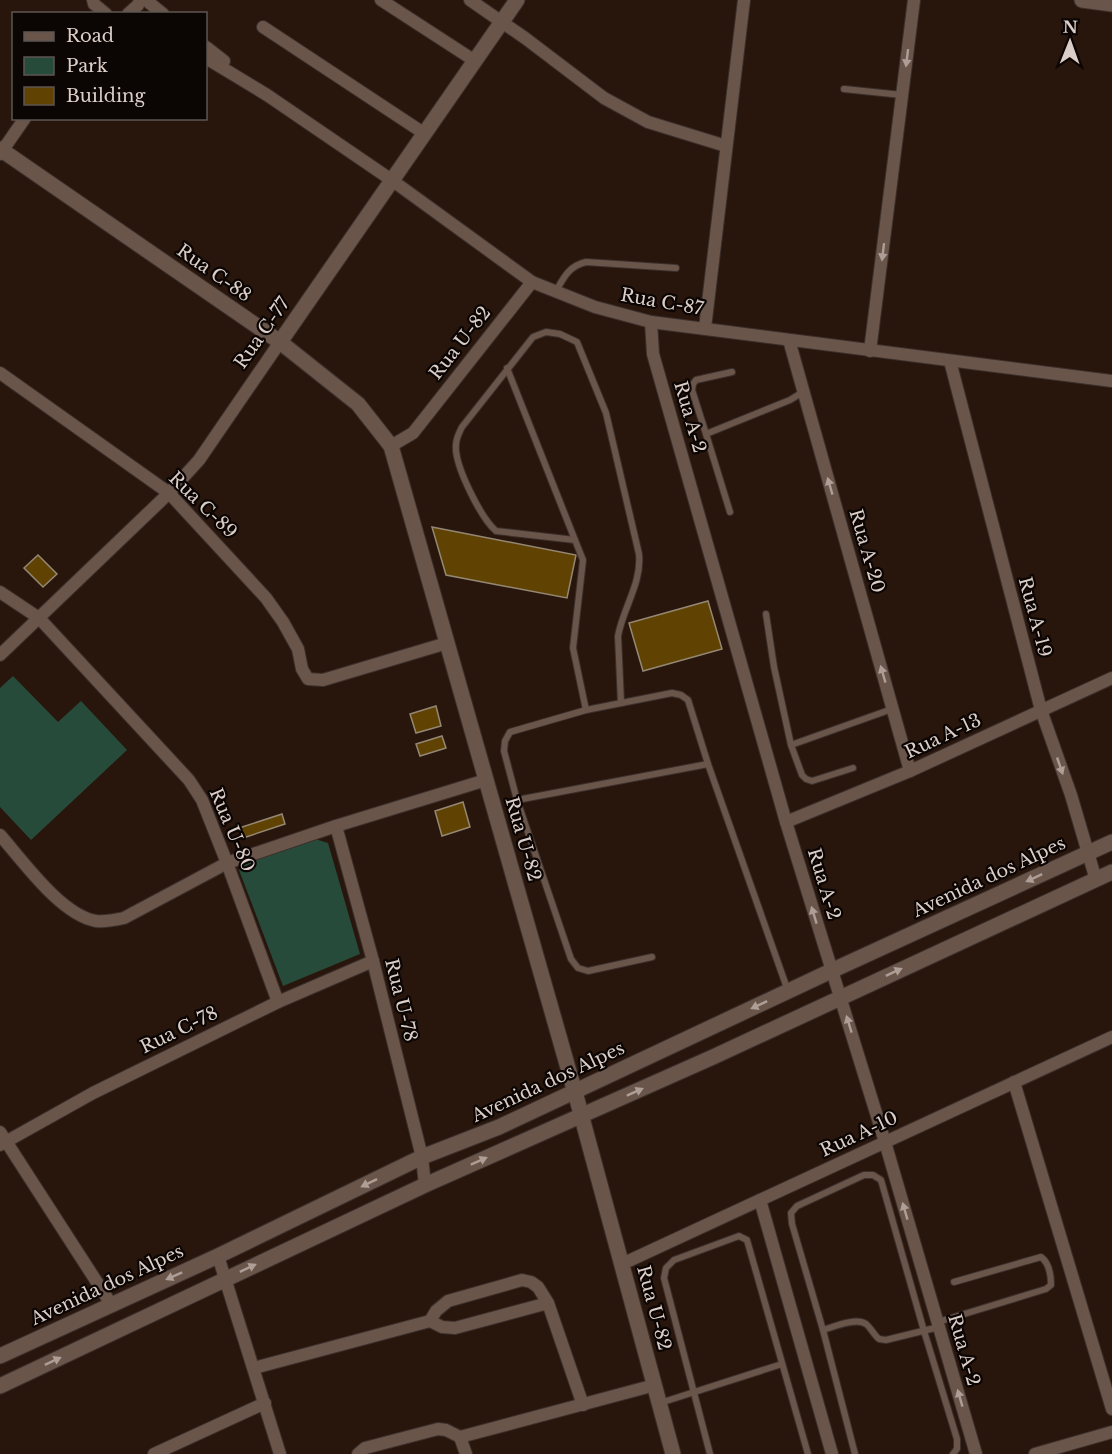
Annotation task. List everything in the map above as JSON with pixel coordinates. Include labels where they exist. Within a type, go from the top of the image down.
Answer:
[{"type":"main road","name":"Rua C-77","points":[[280,342],[517,0]]},
{"type":"main road","points":[[1082,0],[1112,4]]},
{"type":"main road","name":"Rua C-88","points":[[1,151],[280,342],[358,404],[391,446]]},
{"type":"main road","name":"Rua U-82","points":[[391,446],[581,1116],[673,1454]]},
{"type":"main road","name":"Avenida dos Alpes","points":[[0,1356],[218,1256],[422,1158],[499,1127],[1112,842]]},
{"type":"main road","points":[[0,1386],[425,1185],[581,1116],[1112,872]]},
{"type":"street","points":[[146,0],[161,12]]},
{"type":"street","points":[[381,0],[475,61]]},
{"type":"street","points":[[470,0],[604,98],[648,122],[726,146]]},
{"type":"street","points":[[705,328],[744,0]]},
{"type":"street","points":[[870,351],[914,0]]},
{"type":"street","points":[[263,27],[425,134]]},
{"type":"street","name":"Rua C-87","points":[[207,48],[267,95]]},
{"type":"street","name":"Rua C-87","points":[[207,59],[267,95],[393,181],[532,282],[595,307],[651,322],[1112,381]]},
{"type":"street","points":[[1,151],[24,120]]},
{"type":"street","name":"Rua U-82","points":[[391,446],[413,434],[532,282]]},
{"type":"street","name":"Rua A-2","points":[[651,322],[654,354],[786,822],[885,1143],[976,1454]]},
{"type":"street","name":"Rua A-20","points":[[789,340],[910,771]]},
{"type":"street","name":"Rua C-77","points":[[0,656],[170,493],[199,460],[280,342]]},
{"type":"street","name":"Rua A-19","points":[[950,362],[1041,710],[1071,795],[1096,879]]},
{"type":"street","name":"Rua C-89","points":[[0,373],[170,493],[267,598],[298,649],[302,669],[308,679],[323,681],[447,643]]},
{"type":"street","name":"Rua U-80","points":[[0,592],[39,618],[189,780],[202,800],[278,1002]]},
{"type":"street","name":"Rua A-13","points":[[786,822],[910,771],[1112,678]]},
{"type":"street","points":[[0,835],[61,903],[77,915],[96,921],[110,921],[124,918],[227,863],[336,826],[486,780]]},
{"type":"street","name":"Rua U-78","points":[[336,826],[422,1158],[425,1185]]},
{"type":"street","name":"Rua C-78","points":[[2,1140],[278,1002],[373,962]]},
{"type":"street","name":"Rua A-10","points":[[622,1264],[1112,1037]]},
{"type":"street","points":[[1014,1082],[1112,1409]]},
{"type":"street","points":[[2,1140],[111,1304]]},
{"type":"street","points":[[760,1200],[832,1454]]},
{"type":"street","points":[[218,1256],[280,1454]]},
{"type":"street","points":[[430,1321],[436,1311],[448,1301],[522,1280],[531,1282],[538,1287],[548,1303],[583,1405]]},
{"type":"street","points":[[254,1368],[430,1321],[442,1327],[455,1328],[548,1303]]},
{"type":"street","points":[[358,1454],[365,1448],[438,1430],[446,1430],[460,1437],[655,1385]]},
{"type":"street","points":[[154,1454],[265,1403]]},
{"type":"street","points":[[1035,1454],[1064,1450],[1112,1431]]},
{"type":"street","points":[[460,1437],[465,1454]]},
{"type":"lane","points":[[844,89],[902,95]]},
{"type":"lane","points":[[556,292],[568,270],[577,264],[586,262],[676,268]]},
{"type":"lane","points":[[575,540],[496,531],[488,524],[470,493],[455,448],[462,427],[507,368],[533,337],[546,333],[560,334],[577,342],[606,413],[640,566],[618,636],[621,703]]},
{"type":"lane","points":[[507,368],[582,560],[573,648],[586,710]]},
{"type":"lane","points":[[730,512],[692,390],[696,380],[732,372]]},
{"type":"lane","points":[[706,434],[790,400],[804,392]]},
{"type":"lane","points":[[766,614],[774,667],[791,745],[802,775],[812,781],[853,768]]},
{"type":"lane","points":[[652,957],[588,971],[578,968],[571,959],[517,800],[504,751],[505,741],[510,732],[586,710],[672,693],[688,700],[708,764],[788,991]]},
{"type":"lane","points":[[791,745],[893,709]]},
{"type":"lane","points":[[517,800],[708,764]]},
{"type":"lane","points":[[855,1454],[792,1224],[791,1213],[797,1206],[864,1175],[873,1175],[881,1180],[957,1439],[957,1449],[953,1454]]},
{"type":"lane","points":[[710,1454],[664,1278],[666,1268],[674,1260],[739,1236],[747,1240],[808,1454]]},
{"type":"lane","points":[[822,1330],[862,1322],[879,1339],[886,1340],[924,1331],[1046,1290],[1051,1285],[1051,1277],[1046,1261],[1041,1257],[954,1282]]},
{"type":"lane","points":[[659,1403],[782,1364]]},
{"type":"green space","points":[[13,676],[58,722],[81,701],[127,750],[31,840],[0,807],[0,688]]},
{"type":"green space","points":[[315,839],[328,843],[360,954],[283,986],[239,870],[247,859]]},
{"type":"building","points":[[432,527],[576,555],[567,598],[446,575]]},
{"type":"building","points":[[38,555],[57,574],[43,587],[24,568]]},
{"type":"building","points":[[708,601],[722,649],[643,671],[629,623]]},
{"type":"building","points":[[436,706],[441,726],[416,733],[410,714]]},
{"type":"building","points":[[442,736],[446,748],[420,756],[416,744]]},
{"type":"building","points":[[463,802],[470,827],[442,836],[435,811]]},
{"type":"building","points":[[282,814],[285,824],[243,838],[239,828]]}]
